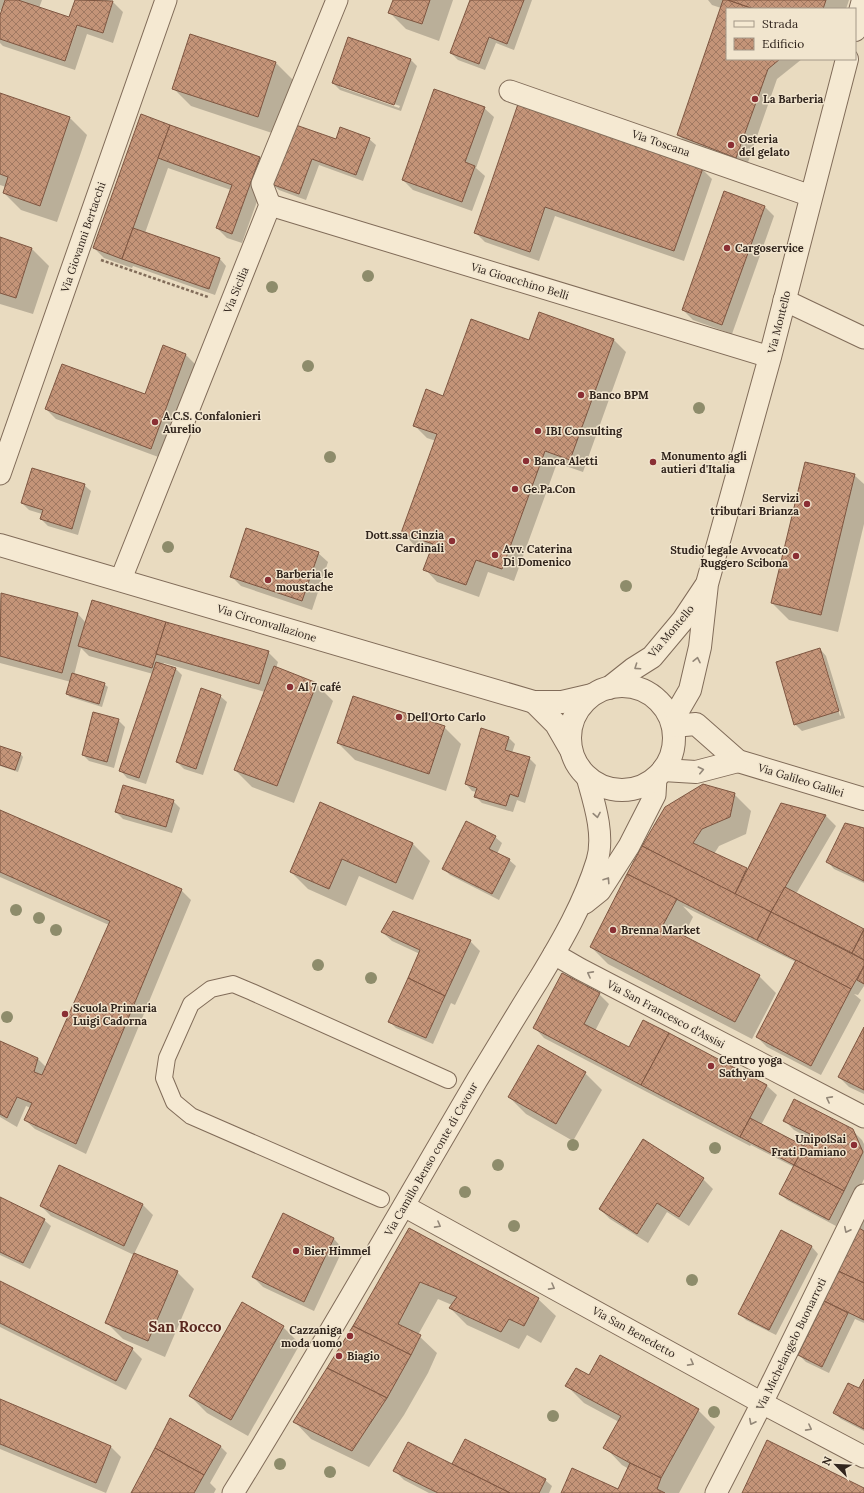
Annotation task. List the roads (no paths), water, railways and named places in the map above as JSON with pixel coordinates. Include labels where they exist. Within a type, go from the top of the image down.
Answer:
[{"type":"street","name":"Via Giovanni Bertacchi","points":[[0,474],[166,0]]},
{"type":"street","points":[[270,206],[262,184],[336,0]]},
{"type":"street","points":[[856,26],[863,0]]},
{"type":"street","name":"Via Montello","points":[[672,724],[690,690],[700,647],[707,584],[770,357],[847,60]]},
{"type":"street","name":"Via Toscana","points":[[510,91],[811,196]]},
{"type":"street","name":"Via Sicilia","points":[[121,580],[270,206]]},
{"type":"street","name":"Via Gioacchino Belli","points":[[270,206],[770,357]]},
{"type":"street","points":[[784,300],[864,338]]},
{"type":"street","name":"Via Circonvallazione","points":[[0,545],[534,702],[562,702],[601,691]]},
{"type":"street","name":"Via Montello","points":[[601,691],[652,657],[683,620],[707,584]]},
{"type":"street","points":[[619,686],[628,686],[640,689],[656,698],[663,705],[672,724],[674,744],[672,754],[660,774],[638,788],[621,791],[602,787],[587,777],[574,760],[571,751],[570,739],[573,719],[584,702],[601,691],[619,686]]},
{"type":"street","points":[[672,724],[696,724],[690,690]]},
{"type":"street","name":"Via Circonvallazione","points":[[534,702],[556,724],[571,751]]},
{"type":"street","name":"Via Galileo Galilei","points":[[696,724],[738,761],[864,799]]},
{"type":"street","points":[[660,774],[696,772],[738,761]]},
{"type":"street","name":"Via Camillo Benso conte di Cavour","points":[[580,907],[600,891],[628,846],[655,795],[660,774]]},
{"type":"street","name":"Via Camillo Benso conte di Cavour","points":[[233,1493],[404,1206],[478,1078],[554,954],[580,907],[598,859],[600,831],[587,777]]},
{"type":"street","name":"Via San Francesco d'Assisi","points":[[554,954],[864,1117]]},
{"type":"street","points":[[381,1199],[191,1116],[174,1102],[164,1078],[167,1058],[191,1004],[210,989],[233,984],[448,1080]]},
{"type":"street","name":"Via Michelangelo Buonarroti","points":[[716,1493],[864,1195]]},
{"type":"street","name":"Via San Benedetto","points":[[404,1206],[762,1403],[864,1457]]},
{"type":"place","name":"La Barberia","points":[[755,99]]},
{"type":"place","name":"Osteria del gelato","points":[[731,145]]},
{"type":"place","name":"Cargoservice","points":[[727,248]]},
{"type":"place","name":"Banco BPM","points":[[581,395]]},
{"type":"place","name":"A.C.S. Confalonieri Aurelio","points":[[155,422]]},
{"type":"place","name":"IBI Consulting","points":[[538,431]]},
{"type":"place","name":"Banca Aletti","points":[[526,461]]},
{"type":"place","name":"Monumento agli autieri d'Italia","points":[[653,462]]},
{"type":"place","name":"Ge.Pa.Con","points":[[515,489]]},
{"type":"place","name":"Servizi tributari Brianza","points":[[807,504]]},
{"type":"place","name":"Dott.ssa Cinzia Cardinali","points":[[452,541]]},
{"type":"place","name":"Avv. Caterina Di Domenico","points":[[495,555]]},
{"type":"place","name":"Studio legale Avvocato Ruggero Scibona","points":[[796,556]]},
{"type":"place","name":"Barberia le moustache","points":[[268,580]]},
{"type":"place","name":"Al 7 café","points":[[290,687]]},
{"type":"place","name":"Dell'Orto Carlo","points":[[399,717]]},
{"type":"place","name":"Brenna Market","points":[[613,930]]},
{"type":"place","name":"Scuola Primaria Luigi Cadorna","points":[[65,1014]]},
{"type":"place","name":"Centro yoga Sathyam","points":[[711,1066]]},
{"type":"place","name":"UnipolSai Frati Damiano","points":[[854,1145]]},
{"type":"place","name":"Bier Himmel","points":[[296,1251]]},
{"type":"place","name":"Cazzaniga moda uomo","points":[[350,1336]]},
{"type":"place","name":"Biagio","points":[[339,1356]]},
{"type":"district","name":"San Rocco","points":[[185,1326]]}]
